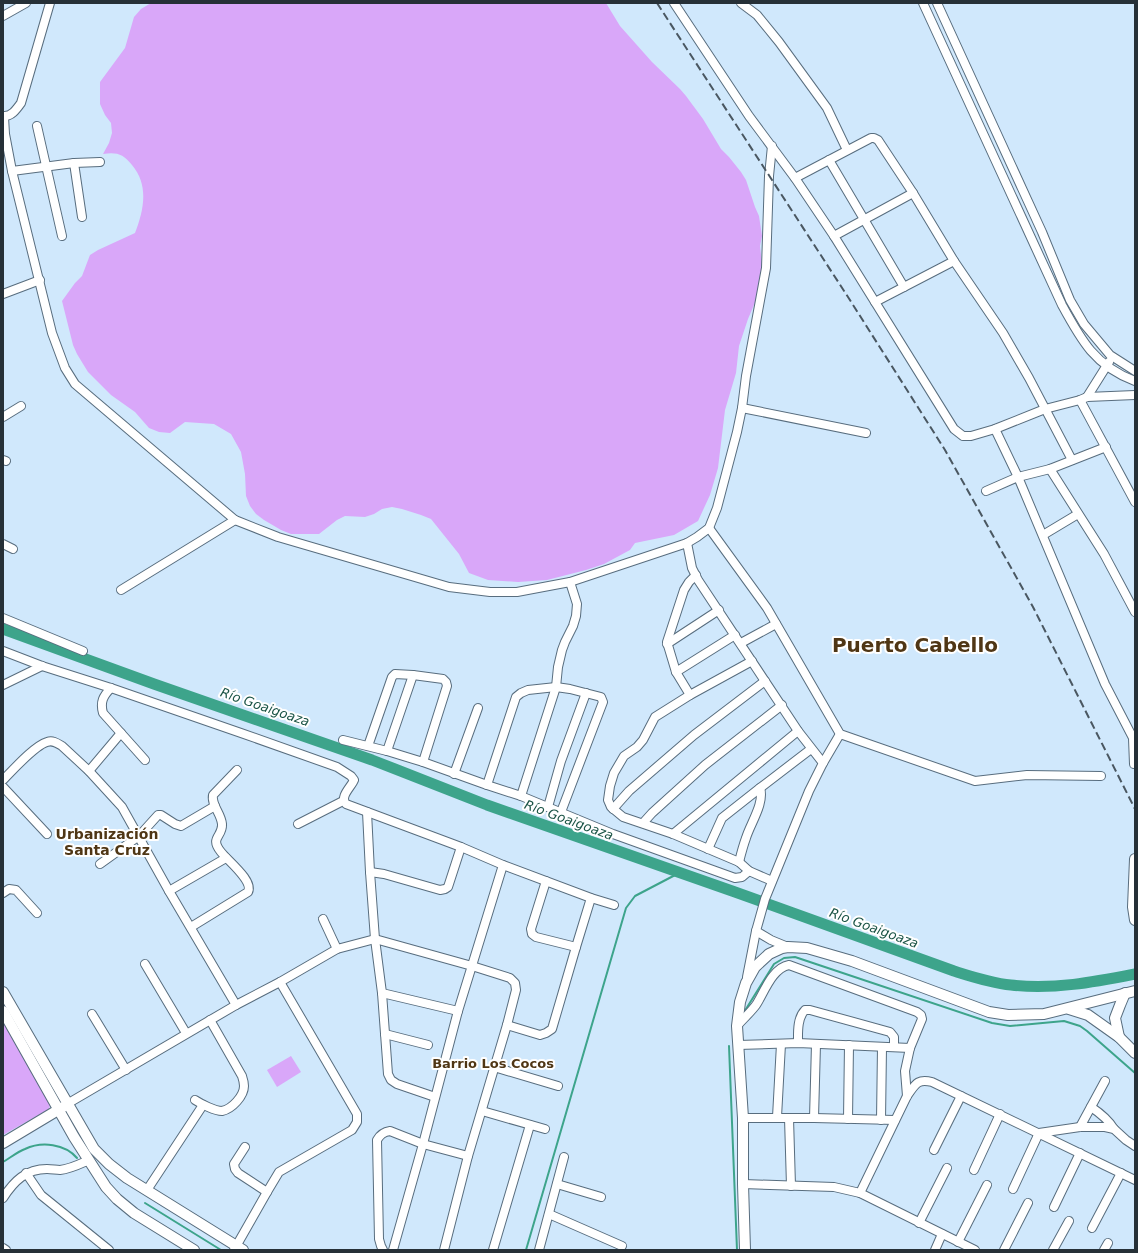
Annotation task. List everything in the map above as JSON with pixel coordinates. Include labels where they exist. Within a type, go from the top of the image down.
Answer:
[{"type":"main road","points":[[1135,859],[1135,920]]},
{"type":"main road","points":[[745,1250],[743,1118],[737,1026],[740,1002],[746,983],[755,967],[769,954],[788,947],[807,948],[852,962],[989,1012],[1008,1015],[1025,1016],[1044,1014],[1069,1009],[1130,992]]},
{"type":"main road","points":[[3,992],[94,1149],[109,1164],[127,1178],[238,1249]]},
{"type":"main road","points":[[1118,1037],[1115,1018],[1120,1005],[1130,992]]},
{"type":"main road","points":[[1069,1009],[1088,1015],[1118,1037],[1135,1053]]},
{"type":"main road","points":[[3,1011],[58,1110],[106,1187],[117,1199],[134,1213],[187,1248]]},
{"type":"main road","points":[[3,1142],[68,1104]]},
{"type":"street","points":[[3,16],[26,3]]},
{"type":"street","points":[[50,3],[21,103],[10,115],[3,117],[12,171],[52,333],[66,368],[75,384],[235,520],[278,537],[449,587],[490,592],[516,592],[570,582],[687,543],[709,528],[717,508],[730,462],[742,408],[746,376],[766,268],[769,176],[772,146]]},
{"type":"street","points":[[674,3],[749,116],[772,146],[834,236],[954,429],[963,436],[971,436],[995,429],[1045,409],[1084,398],[1135,395]]},
{"type":"street","points":[[741,3],[757,15],[779,42],[827,108],[847,150]]},
{"type":"street","points":[[923,3],[1035,248],[1078,335],[1098,359],[1106,366],[1135,381]]},
{"type":"street","points":[[937,3],[1014,171],[1070,300],[1084,324],[1110,355],[1135,371]]},
{"type":"street","points":[[946,52],[957,47]]},
{"type":"street","points":[[956,73],[967,68]]},
{"type":"street","points":[[37,126],[45,167],[62,236]]},
{"type":"street","points":[[794,178],[871,138],[878,140],[914,193],[954,261],[1003,333],[1072,460]]},
{"type":"street","points":[[829,160],[904,287]]},
{"type":"street","points":[[12,171],[74,163],[100,162]]},
{"type":"street","points":[[74,163],[82,217]]},
{"type":"street","points":[[1004,178],[1014,171]]},
{"type":"street","points":[[834,236],[914,193]]},
{"type":"street","points":[[1035,248],[1046,243]]},
{"type":"street","points":[[875,302],[954,261]]},
{"type":"street","points":[[3,294],[40,280]]},
{"type":"street","points":[[1084,398],[1113,357]]},
{"type":"street","points":[[1084,398],[1106,447],[1135,502]]},
{"type":"street","points":[[3,416],[21,406]]},
{"type":"street","points":[[742,408],[866,433]]},
{"type":"street","points":[[995,429],[1018,477],[1105,684],[1134,736],[1134,764]]},
{"type":"street","points":[[986,491],[1018,477],[1050,469],[1106,447]]},
{"type":"street","points":[[1050,469],[1104,554],[1135,612]]},
{"type":"street","points":[[1043,535],[1078,514]]},
{"type":"street","points":[[121,590],[235,520]]},
{"type":"street","points":[[709,528],[767,608],[840,734],[975,781],[1027,774],[1100,776]]},
{"type":"street","points":[[687,543],[692,568],[696,575],[798,731],[823,763]]},
{"type":"street","points":[[3,544],[13,549]]},
{"type":"street","points":[[690,695],[676,672],[667,644],[677,608],[684,590],[696,575]]},
{"type":"street","points":[[521,796],[556,687],[558,667],[562,650],[576,616],[577,604],[570,582]]},
{"type":"street","points":[[667,644],[719,610]]},
{"type":"street","points":[[3,618],[83,651]]},
{"type":"street","points":[[741,644],[776,624]]},
{"type":"street","points":[[676,672],[735,635]]},
{"type":"street","points":[[3,650],[42,666],[111,688],[337,767],[353,777],[354,780],[343,797],[343,801]]},
{"type":"street","points":[[752,661],[690,695],[655,717],[641,742],[622,759],[614,773],[608,800],[613,809],[623,817],[673,834],[739,862],[749,871],[772,881]]},
{"type":"street","points":[[3,685],[42,666]]},
{"type":"street","points":[[368,746],[392,676],[394,674],[443,679],[447,686],[423,762]]},
{"type":"street","points":[[387,751],[413,675]]},
{"type":"street","points":[[613,809],[629,790],[694,735],[765,681]]},
{"type":"street","points":[[487,785],[516,697],[521,693],[528,690],[556,687],[601,697],[603,702],[561,812]]},
{"type":"street","points":[[111,688],[102,700],[101,706],[103,713],[145,760]]},
{"type":"street","points":[[548,807],[561,761],[586,693]]},
{"type":"street","points":[[643,823],[705,765],[782,705]]},
{"type":"street","points":[[454,774],[478,708]]},
{"type":"street","points":[[673,834],[798,731]]},
{"type":"street","points":[[90,771],[121,733]]},
{"type":"street","points":[[746,983],[756,931],[765,899],[809,791],[840,734]]},
{"type":"street","points":[[343,740],[423,762],[521,796],[613,834],[735,878],[742,877],[749,871]]},
{"type":"street","points":[[3,780],[36,749],[43,744],[51,742],[62,746],[90,771],[122,807],[236,1005]]},
{"type":"street","points":[[708,849],[722,818],[811,749]]},
{"type":"street","points":[[191,927],[249,890],[249,886],[246,881],[221,852],[216,843],[216,839],[222,826],[220,817],[212,800],[214,793],[237,770]]},
{"type":"street","points":[[3,787],[47,834]]},
{"type":"street","points":[[739,862],[746,837],[761,797],[760,788]]},
{"type":"street","points":[[343,801],[346,804],[461,847],[503,865],[591,898],[614,905]]},
{"type":"street","points":[[298,824],[343,801]]},
{"type":"street","points":[[100,864],[139,836],[158,815],[161,815],[174,824],[181,826],[215,806]]},
{"type":"street","points":[[367,812],[375,939],[382,993],[388,1074],[391,1080],[396,1084],[435,1097]]},
{"type":"street","points":[[370,872],[384,874],[443,890],[448,887],[461,847]]},
{"type":"street","points":[[169,890],[226,858]]},
{"type":"street","points":[[393,1250],[458,1011],[503,865]]},
{"type":"street","points":[[546,881],[531,929],[532,934],[536,937],[576,947]]},
{"type":"street","points":[[3,893],[9,889],[16,890],[37,913]]},
{"type":"street","points":[[507,1025],[540,1035],[552,1029],[591,898]]},
{"type":"street","points":[[323,918],[337,949]]},
{"type":"street","points":[[756,931],[771,940],[788,947]]},
{"type":"street","points":[[68,1104],[186,1033],[337,949],[375,939],[510,978],[515,983],[516,990],[468,1156],[444,1250]]},
{"type":"street","points":[[145,964],[186,1033]]},
{"type":"street","points":[[737,1026],[756,1004],[776,972],[788,965],[920,1014],[922,1019],[910,1048],[905,1071],[906,1096]]},
{"type":"street","points":[[238,1249],[279,1172],[352,1130],[357,1122],[356,1114],[280,982]]},
{"type":"street","points":[[382,993],[458,1011]]},
{"type":"street","points":[[798,1043],[798,1033],[802,1014],[805,1010],[810,1010],[890,1032],[894,1036],[894,1047]]},
{"type":"street","points":[[92,1014],[126,1070]]},
{"type":"street","points":[[195,1100],[203,1105],[221,1111],[231,1107],[241,1095],[244,1087],[242,1076],[210,1020]]},
{"type":"street","points":[[385,1034],[428,1045]]},
{"type":"street","points":[[738,1045],[798,1043],[910,1048]]},
{"type":"street","points":[[777,1117],[781,1044]]},
{"type":"street","points":[[814,1118],[816,1044]]},
{"type":"street","points":[[848,1045],[848,1119]]},
{"type":"street","points":[[881,1120],[882,1047]]},
{"type":"street","points":[[494,1067],[558,1086]]},
{"type":"street","points":[[860,1193],[906,1096],[916,1083],[925,1080],[1000,1114],[1135,1180]]},
{"type":"street","points":[[1080,1127],[1104,1081]]},
{"type":"street","points":[[934,1150],[960,1096]]},
{"type":"street","points":[[147,1190],[203,1105]]},
{"type":"street","points":[[1091,1107],[1110,1122],[1114,1129],[1126,1140],[1135,1146]]},
{"type":"street","points":[[482,1111],[545,1129]]},
{"type":"street","points":[[974,1170],[1000,1114]]},
{"type":"street","points":[[743,1118],[777,1117],[895,1120]]},
{"type":"street","points":[[789,1118],[791,1186]]},
{"type":"street","points":[[494,1250],[530,1125]]},
{"type":"street","points":[[1039,1134],[1080,1127],[1105,1127],[1114,1129]]},
{"type":"street","points":[[383,1250],[379,1239],[377,1140],[379,1136],[382,1133],[390,1131],[423,1144],[468,1156]]},
{"type":"street","points":[[1013,1189],[1039,1134]]},
{"type":"street","points":[[245,1147],[234,1164],[235,1169],[238,1173],[267,1192]]},
{"type":"street","points":[[1054,1208],[1080,1153]]},
{"type":"street","points":[[538,1250],[564,1158]]},
{"type":"street","points":[[3,1198],[10,1186],[26,1173],[46,1169],[60,1170],[74,1167],[89,1160]]},
{"type":"street","points":[[919,1223],[947,1168]]},
{"type":"street","points":[[26,1173],[41,1195],[109,1250]]},
{"type":"street","points":[[1092,1228],[1121,1173]]},
{"type":"street","points":[[557,1184],[601,1197]]},
{"type":"street","points":[[743,1184],[834,1187],[860,1193],[975,1250]]},
{"type":"street","points":[[958,1242],[988,1185]]},
{"type":"street","points":[[1004,1250],[1028,1203]]},
{"type":"street","points":[[549,1214],[622,1246]]},
{"type":"street","points":[[1053,1250],[1069,1221]]},
{"type":"street","points":[[935,1250],[942,1234]]},
{"type":"shaded area","points":[[151,3],[606,3],[620,26],[652,62],[680,89],[703,119],[721,149],[729,157],[746,180],[759,216],[762,236],[760,246],[762,264],[759,293],[739,346],[736,373],[725,410],[718,468],[710,495],[698,521],[674,535],[635,543],[630,550],[604,564],[586,570],[547,580],[518,582],[488,580],[469,573],[459,554],[431,519],[402,509],[392,507],[382,509],[365,517],[345,516],[337,520],[319,534],[291,534],[281,530],[256,514],[250,506],[246,496],[245,474],[241,452],[231,434],[214,424],[185,422],[170,433],[159,432],[149,428],[135,412],[111,395],[88,372],[77,354],[73,345],[62,301],[82,276],[90,255],[135,233],[141,215],[143,189],[137,173],[129,161],[123,156],[112,153],[103,154],[112,133],[111,123],[100,104],[100,82],[125,48],[134,17],[141,9]]},
{"type":"shaded area","points":[[3,1018],[51,1102],[49,1109],[3,1135]]},
{"type":"shaded area","points":[[291,1056],[301,1072],[277,1087],[267,1070]]},
{"type":"waterway","name":"Río Goaigoaza","points":[[3,629],[154,684],[372,760],[487,805],[954,971],[1004,984],[1042,987],[1089,982],[1135,974]]},
{"type":"waterway","points":[[526,1250],[626,908],[635,896],[679,873]]},
{"type":"waterway","points":[[743,1015],[774,964],[784,958],[795,957],[992,1023],[1010,1026],[1064,1021],[1080,1026],[1135,1073]]},
{"type":"waterway","points":[[729,1046],[737,1250]]},
{"type":"waterway","points":[[3,1162],[16,1153],[39,1145],[53,1145],[60,1147],[72,1153],[77,1158]]},
{"type":"waterway","points":[[145,1203],[221,1250]]},
{"type":"railway","points":[[657,3],[848,297],[945,450],[1033,607],[1135,809]]},
{"type":"district","name":"Puerto Cabello","points":[[915,645]]},
{"type":"district","name":"Urbanización Santa Cruz","points":[[107,842]]},
{"type":"district","name":"Barrio Los Cocos","points":[[493,1063]]}]
